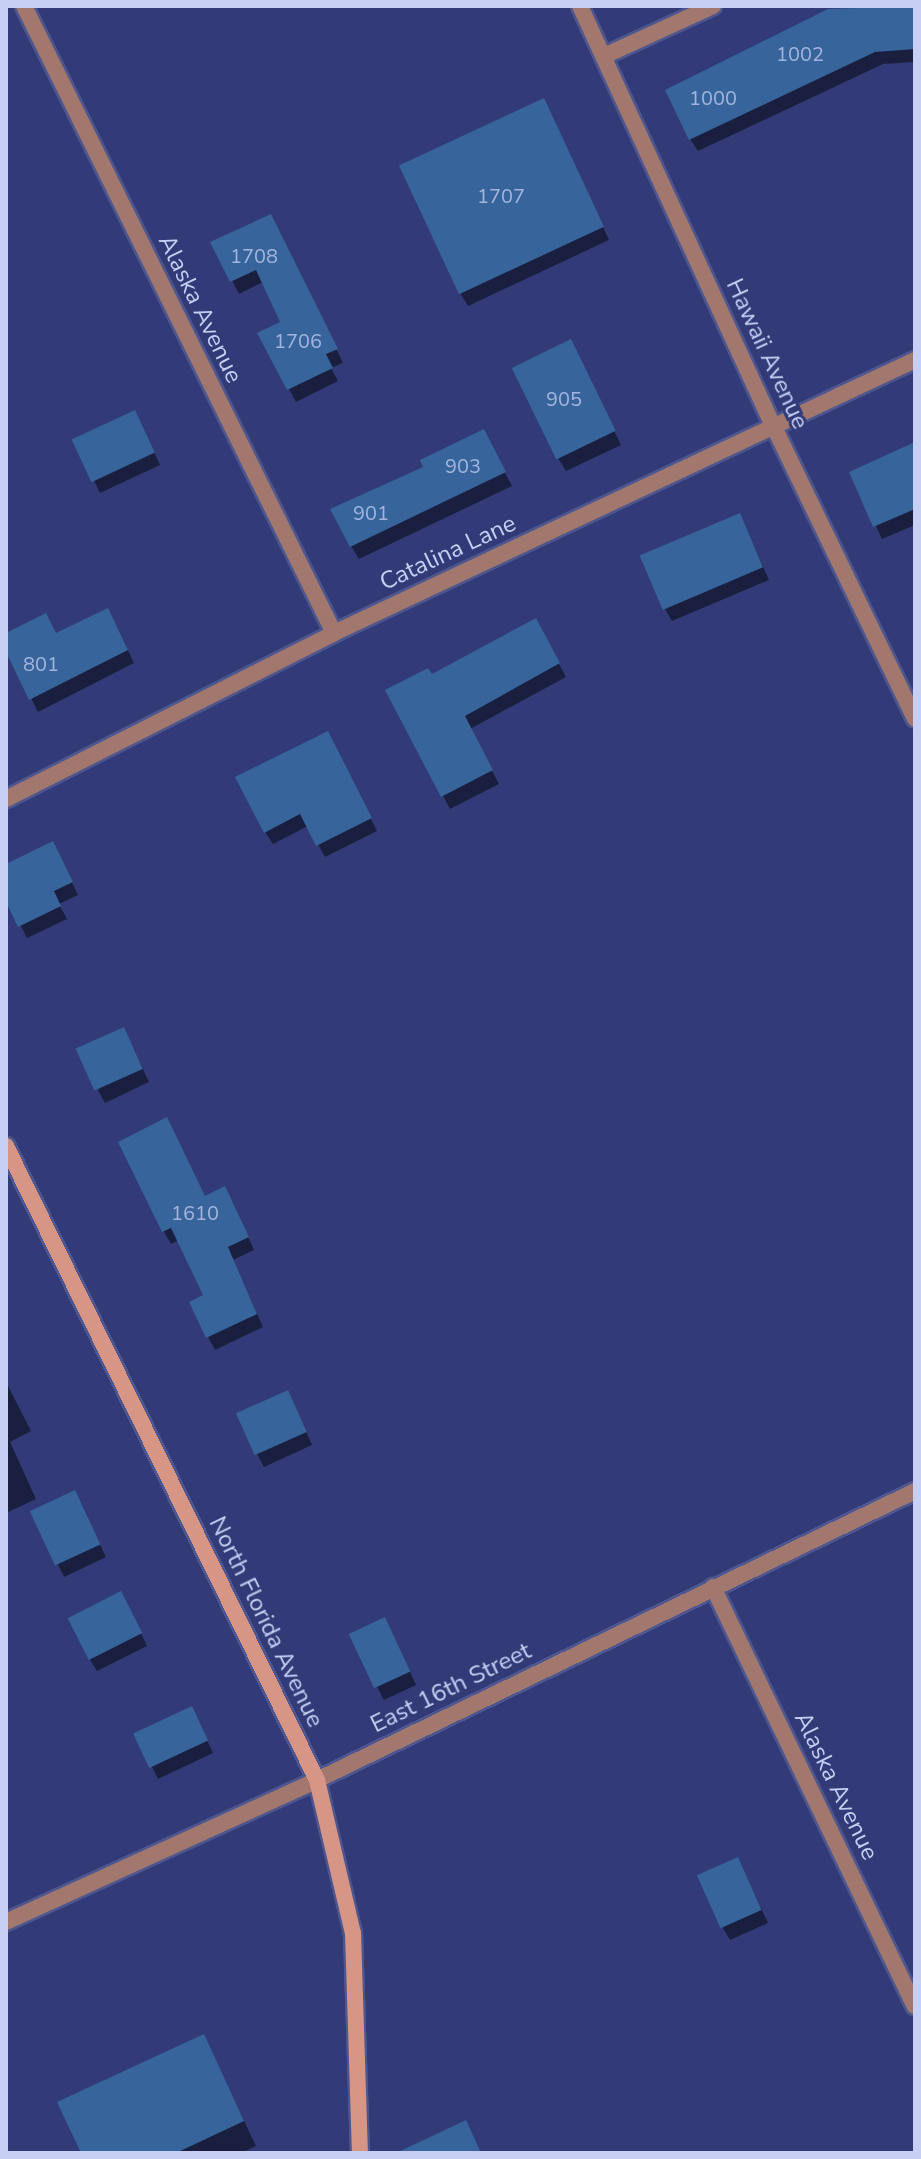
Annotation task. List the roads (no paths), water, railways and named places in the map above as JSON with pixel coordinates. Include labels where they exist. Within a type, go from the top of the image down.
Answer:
[{"type":"main road","name":"North Florida Avenue","points":[[6,1146],[317,1780],[353,1933],[360,2153]]},
{"type":"street","name":"Alaska Avenue","points":[[24,6],[334,633]]},
{"type":"street","name":"Hawaii Avenue","points":[[580,6],[773,425],[915,719]]},
{"type":"street","points":[[604,56],[713,6]]},
{"type":"street","name":"Catalina Lane","points":[[6,799],[334,633],[915,360]]},
{"type":"street","name":"East 16th Street","points":[[6,1922],[317,1780],[915,1491]]},
{"type":"street","name":"Alaska Avenue","points":[[713,1587],[915,2006]]}]
